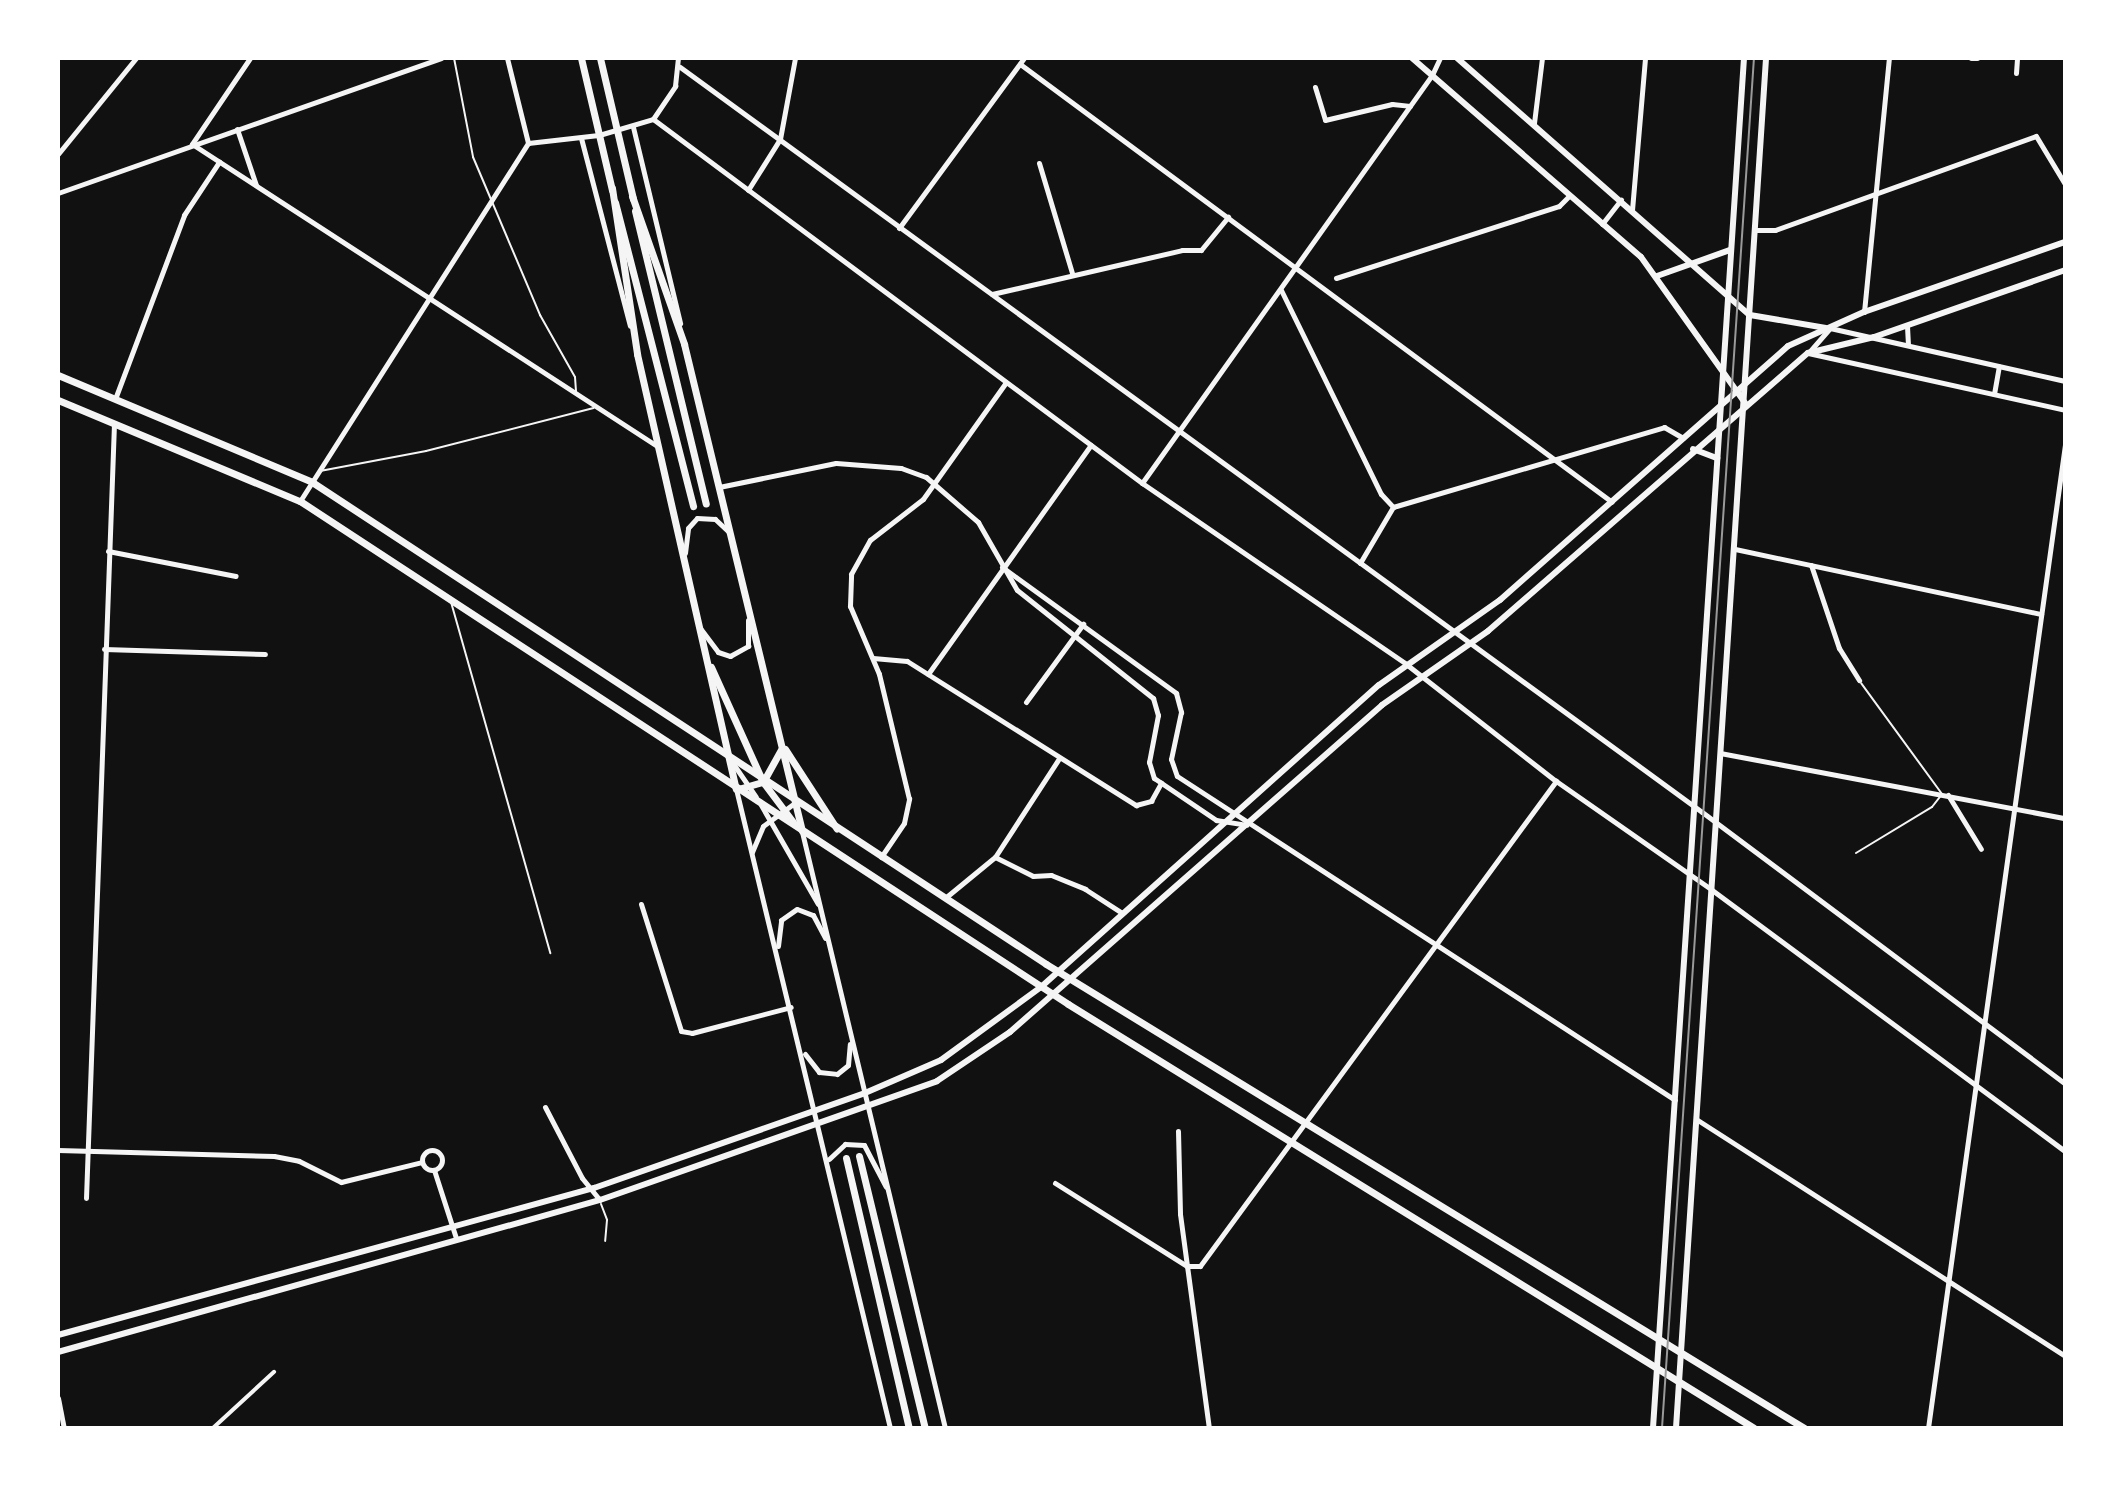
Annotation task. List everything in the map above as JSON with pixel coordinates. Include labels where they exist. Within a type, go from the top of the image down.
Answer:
[{"type":"main road","points":[[581,58],[693,506]]},
{"type":"main road","points":[[600,58],[706,504]]},
{"type":"main road","points":[[612,188],[637,354],[736,789]]},
{"type":"main road","points":[[632,196],[684,344],[802,832]]},
{"type":"main road","points":[[58,375],[312,482],[795,803],[1058,971],[1804,1428]]},
{"type":"main road","points":[[58,400],[300,501],[1053,995],[1291,1146],[1754,1428]]},
{"type":"main road","points":[[704,651],[776,815]]},
{"type":"main road","points":[[736,789],[750,788],[763,782],[782,744]]},
{"type":"main road","points":[[782,744],[839,831]]},
{"type":"main road","points":[[859,1156],[925,1428]]},
{"type":"main road","points":[[846,1158],[908,1425]]},
{"type":"street","points":[[58,154],[136,58]]},
{"type":"street","points":[[192,144],[250,58]]},
{"type":"street","points":[[58,193],[441,58]]},
{"type":"street","points":[[300,501],[528,143],[507,58]]},
{"type":"street","points":[[528,143],[599,135],[653,119],[670,95],[680,67],[678,58]]},
{"type":"street","points":[[748,190],[780,139],[795,58]]},
{"type":"street","points":[[1412,58],[1657,276],[1745,403]]},
{"type":"street","points":[[1142,483],[1411,106],[1440,58]]},
{"type":"street","points":[[1457,58],[1750,315],[1874,337],[2065,381]]},
{"type":"street","points":[[1534,123],[1542,58]]},
{"type":"street","points":[[1632,210],[1645,58]]},
{"type":"street","points":[[1653,1428],[1744,58]]},
{"type":"street","points":[[1676,1428],[1766,58]]},
{"type":"street","points":[[1864,312],[1889,58]]},
{"type":"street","points":[[2016,73],[2017,58]]},
{"type":"street","points":[[899,228],[1022,61],[1613,503]]},
{"type":"street","points":[[680,67],[1179,434],[1715,822],[2065,1084]]},
{"type":"street","points":[[1315,87],[1325,120],[1392,104],[1411,106]]},
{"type":"street","points":[[653,119],[1142,483],[1406,664],[1556,781],[1712,890],[2065,1151]]},
{"type":"street","points":[[633,127],[684,344]]},
{"type":"street","points":[[237,129],[256,185]]},
{"type":"street","points":[[1755,230],[1775,230],[2036,136],[2065,184]]},
{"type":"street","points":[[581,138],[637,354]]},
{"type":"street","points":[[192,144],[657,446]]},
{"type":"street","points":[[115,399],[184,215],[219,162]]},
{"type":"street","points":[[1039,163],[1072,273]]},
{"type":"street","points":[[1336,278],[1559,206],[1568,197]]},
{"type":"street","points":[[1602,225],[1621,200]]},
{"type":"street","points":[[992,294],[1072,273],[1201,250],[1228,217]]},
{"type":"street","points":[[58,1335],[594,1188],[865,1093],[958,1050],[1041,987],[1406,664],[1456,632],[1613,503],[1788,346],[1864,312],[2064,242],[2065,234]]},
{"type":"street","points":[[1657,276],[1730,250]]},
{"type":"street","points":[[1808,353],[1874,337],[2065,270]]},
{"type":"street","points":[[1281,290],[1381,494],[1393,507]]},
{"type":"street","points":[[1907,326],[1908,345]]},
{"type":"street","points":[[58,1362],[59,1352],[600,1200],[820,1126],[963,1066],[1053,995],[1420,676],[1470,644],[1720,424],[1808,353],[1830,328]]},
{"type":"street","points":[[1808,353],[2065,410]]},
{"type":"street","points":[[1994,394],[1999,366]]},
{"type":"street","points":[[881,857],[904,823],[909,804],[873,658],[850,604],[852,570],[867,543],[916,507],[1006,382]]},
{"type":"street","points":[[86,1198],[114,424]]},
{"type":"street","points":[[1360,563],[1393,507],[1664,427],[1683,438]]},
{"type":"street","points":[[1928,1428],[2065,444]]},
{"type":"street","points":[[928,674],[1091,445]]},
{"type":"street","points":[[1693,449],[1717,458]]},
{"type":"street","points":[[719,487],[836,463],[901,468],[934,483],[978,522],[1019,592],[1154,700],[1158,717],[1149,765],[1161,783],[1223,823],[1247,825]]},
{"type":"street","points":[[684,563],[687,531],[694,520],[713,517],[730,533]]},
{"type":"street","points":[[1735,549],[2041,614]]},
{"type":"street","points":[[108,551],[236,576]]},
{"type":"street","points":[[1811,565],[1839,648],[1859,680]]},
{"type":"street","points":[[1002,567],[1176,693],[1181,709],[1173,770],[1247,825],[1675,1100]]},
{"type":"street","points":[[697,624],[720,654],[740,653],[749,641],[747,605]]},
{"type":"street","points":[[1026,702],[1083,624]]},
{"type":"street","points":[[104,649],[265,654]]},
{"type":"street","points":[[873,658],[896,656],[1058,760],[1139,805],[1149,802],[1161,783]]},
{"type":"street","points":[[1720,753],[2065,818]]},
{"type":"street","points":[[729,757],[761,804]]},
{"type":"street","points":[[945,898],[995,857],[1058,760]]},
{"type":"street","points":[[1055,1183],[1187,1266],[1202,1264],[1556,781]]},
{"type":"street","points":[[736,789],[820,1126],[890,1428]]},
{"type":"street","points":[[1944,794],[1981,849]]},
{"type":"street","points":[[751,853],[758,832],[795,803]]},
{"type":"street","points":[[776,815],[822,912]]},
{"type":"street","points":[[802,832],[945,1428]]},
{"type":"street","points":[[995,857],[1035,877],[1051,875],[1085,889],[1122,913]]},
{"type":"street","points":[[641,904],[681,1031],[692,1033],[791,1007]]},
{"type":"street","points":[[778,956],[781,920],[797,909],[813,915],[829,946]]},
{"type":"street","points":[[800,1047],[819,1072],[837,1074],[849,1062],[851,1035]]},
{"type":"street","points":[[545,1107],[582,1178],[594,1188],[600,1200]]},
{"type":"street","points":[[1696,1119],[2065,1356]]},
{"type":"street","points":[[1178,1131],[1177,1191],[1209,1428]]},
{"type":"street","points":[[828,1160],[845,1144],[864,1145],[890,1195]]},
{"type":"street","points":[[58,1150],[274,1156],[346,1182],[422,1162],[434,1170],[456,1238]]},
{"type":"street","points":[[422,1162],[424,1153],[436,1150],[442,1161],[434,1170]]},
{"type":"street","points":[[213,1428],[274,1372]]},
{"type":"street","points":[[58,1398],[64,1428]]},
{"type":"lane","points":[[454,58],[466,132],[491,202],[540,315],[575,377],[576,393]]},
{"type":"lane","points":[[318,471],[426,451],[597,407]]},
{"type":"lane","points":[[451,601],[550,953]]},
{"type":"lane","points":[[1856,853],[1932,807],[1944,794],[1859,680]]},
{"type":"lane","points":[[600,1200],[607,1220],[605,1241]]},
{"type":"tram line","points":[[1662,1428],[1754,58]]}]
